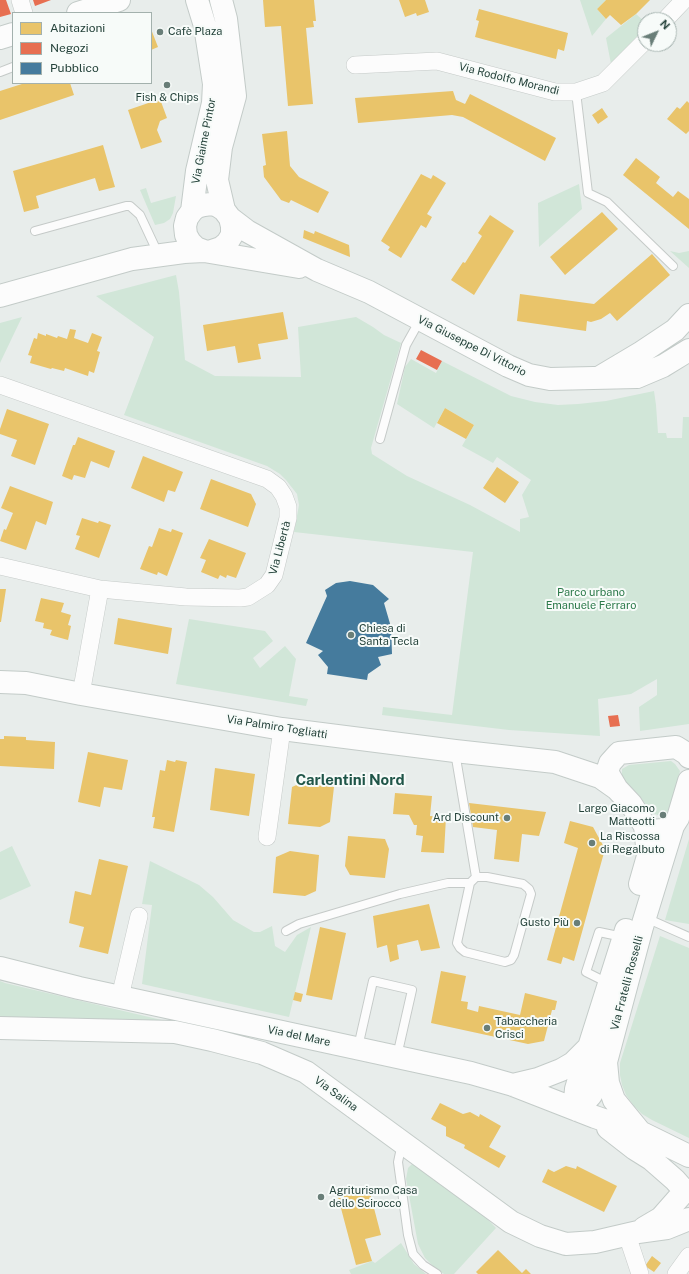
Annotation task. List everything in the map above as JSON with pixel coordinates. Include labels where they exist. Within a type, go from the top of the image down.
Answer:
[{"type":"main road","points":[[83,12],[119,0]]},
{"type":"main road","name":"Via Giaime Pintor","points":[[189,215],[197,171],[213,103],[214,84],[205,26],[198,0]]},
{"type":"main road","name":"Via Giaime Pintor","points":[[221,0],[226,18],[235,96],[221,147],[216,180],[227,214]]},
{"type":"main road","points":[[0,38],[12,34]]},
{"type":"main road","points":[[132,259],[155,248],[176,230],[197,207],[211,204],[218,206],[246,231],[317,270]]},
{"type":"main road","points":[[0,296],[132,259],[208,251],[221,248],[227,243],[232,235],[227,214]]},
{"type":"main road","points":[[189,215],[185,226],[188,238],[196,248],[317,270]]},
{"type":"main road","name":"Via Giuseppe Di Vittorio","points":[[317,270],[369,292],[529,375],[550,379],[599,378],[675,330],[689,315]]},
{"type":"main road","points":[[599,378],[637,377],[664,366],[689,350]]},
{"type":"main road","name":"Via Palmiro Togliatti","points":[[0,682],[26,683],[80,694],[282,729],[454,751],[555,762]]},
{"type":"main road","points":[[555,762],[618,754],[685,750]]},
{"type":"main road","points":[[617,789],[607,772],[610,763],[618,754]]},
{"type":"main road","points":[[555,762],[600,777],[617,789],[631,804],[645,826],[654,831],[673,826]]},
{"type":"main road","name":"Via Fratelli Rosselli","points":[[642,1134],[614,1100],[608,1083],[606,1062],[645,918],[673,826],[678,818],[689,781]]},
{"type":"main road","name":"Via Fratelli Rosselli","points":[[513,1085],[538,1079],[561,1070],[573,1063],[589,1047],[624,938],[648,856],[645,826]]},
{"type":"main road","name":"Via del Mare","points":[[0,968],[79,988],[471,1073],[513,1085],[642,1134],[689,1156]]},
{"type":"main road","name":"Via Salina","points":[[0,1028],[175,1032],[262,1053],[306,1072],[511,1222],[540,1236],[566,1244],[595,1242],[633,1234]]},
{"type":"main road","points":[[589,1047],[576,1090],[575,1100],[586,1113],[635,1150],[651,1159],[686,1190],[661,1218],[633,1234]]},
{"type":"main road","points":[[586,1113],[591,1095],[606,1062]]},
{"type":"main road","points":[[633,1234],[667,1228],[689,1219]]},
{"type":"street","points":[[20,0],[24,12]]},
{"type":"street","points":[[673,12],[684,0]]},
{"type":"street","name":"Via Rodolfo Morandi","points":[[355,65],[437,61],[555,92],[576,92],[603,83],[637,49]]},
{"type":"street","name":"Via Libertà","points":[[0,385],[267,479],[278,487],[284,496],[288,507],[288,518],[274,576],[267,585],[248,597],[186,597],[100,589],[0,566]]},
{"type":"street","points":[[80,694],[100,589]]},
{"type":"street","points":[[267,837],[282,729]]},
{"type":"street","points":[[120,997],[139,916]]},
{"type":"street","points":[[633,1234],[640,1274]]},
{"type":"street","points":[[676,1274],[689,1256]]},
{"type":"lane","points":[[0,72],[12,68]]},
{"type":"lane","points":[[576,92],[588,193],[607,202],[673,266]]},
{"type":"lane","points":[[35,231],[130,206],[140,215],[155,248]]},
{"type":"lane","points":[[380,438],[406,345],[421,319]]},
{"type":"lane","points":[[286,931],[299,924],[400,894],[448,883],[473,880],[487,877],[523,884],[530,889],[531,894],[511,960],[505,962],[465,952],[457,943],[473,880],[454,751]]},
{"type":"lane","points":[[645,918],[689,938]]},
{"type":"lane","points":[[358,1048],[373,981],[412,990],[397,1057]]},
{"type":"lane","points":[[402,1143],[398,1162],[408,1236],[413,1254],[423,1265],[437,1274]]},
{"type":"green space","points":[[580,0],[606,0],[597,9],[606,19],[592,36]]},
{"type":"green space","points":[[636,14],[637,15],[637,36],[611,64],[606,38]]},
{"type":"green space","points":[[579,184],[582,209],[539,247],[538,203]]},
{"type":"green space","points":[[146,188],[151,203],[176,196],[173,213],[170,219],[164,223],[155,225],[140,190]]},
{"type":"green space","points":[[670,251],[679,253],[689,251],[689,268]]},
{"type":"green space","name":"Parco urbano Emanuele Ferraro","points":[[176,275],[185,360],[215,376],[301,377],[298,327],[356,317],[384,335],[401,343],[371,448],[372,454],[407,476],[470,505],[520,532],[520,519],[529,517],[522,495],[531,480],[497,457],[493,463],[462,446],[474,425],[445,408],[434,428],[397,404],[405,367],[411,359],[436,373],[442,361],[511,396],[535,402],[558,405],[578,404],[606,401],[654,391],[658,433],[666,433],[667,438],[682,438],[683,417],[689,417],[689,724],[640,731],[639,707],[657,695],[657,679],[631,694],[598,699],[600,736],[509,730],[382,715],[383,707],[452,715],[473,552],[294,532],[299,505],[297,494],[280,474],[267,466],[124,415],[154,337],[96,296]]},
{"type":"green space","points":[[22,317],[0,363],[0,323]]},
{"type":"green space","points":[[189,619],[265,631],[273,641],[253,658],[260,668],[285,646],[296,659],[289,696],[308,699],[306,706],[176,684]]},
{"type":"green space","points":[[671,761],[680,771],[670,808],[666,813],[658,815],[652,813],[638,794],[622,778],[622,769],[629,765]]},
{"type":"green space","points":[[689,839],[689,924],[665,920]]},
{"type":"green space","points":[[12,846],[31,886],[0,900],[0,852]]},
{"type":"green space","points":[[150,861],[199,885],[213,897],[233,920],[254,932],[260,932],[272,926],[275,946],[285,952],[297,935],[311,927],[289,1017],[142,984],[152,905],[142,904]]},
{"type":"green space","points":[[660,936],[689,948],[689,1138],[642,1114],[626,1095],[620,1075],[620,1063]]},
{"type":"green space","points":[[0,981],[5,983],[166,1021],[0,1018]]},
{"type":"green space","points":[[412,1164],[416,1165],[469,1200],[496,1228],[454,1274],[444,1274],[437,1270],[425,1258],[418,1244],[406,1179],[408,1168]]},
{"type":"green space","points":[[401,1243],[414,1264],[426,1274],[351,1274],[349,1270],[372,1261],[375,1263]]},
{"type":"building: Abitazioni","points":[[263,0],[314,0],[316,21],[313,21],[314,27],[306,28],[313,104],[288,106],[281,26],[265,27]]},
{"type":"building: Abitazioni","points":[[399,0],[425,0],[429,12],[417,16],[416,13],[405,17]]},
{"type":"building: Abitazioni","points":[[606,0],[650,0],[636,14],[621,25],[610,15],[606,19],[597,9]]},
{"type":"building: Abitazioni","points":[[479,9],[568,33],[564,51],[558,49],[556,59],[475,37],[479,21],[476,20]]},
{"type":"building: Abitazioni","points":[[152,32],[158,47],[152,50]]},
{"type":"building: Abitazioni","points":[[22,84],[70,84],[74,95],[0,120],[0,91]]},
{"type":"building: Abitazioni","points":[[453,91],[456,100],[465,104],[470,94],[556,138],[545,161],[463,117],[452,115],[358,123],[355,98]]},
{"type":"building: Abitazioni","points":[[160,99],[167,118],[160,121],[157,130],[162,142],[141,149],[128,110]]},
{"type":"building: Abitazioni","points":[[687,101],[689,103],[689,131],[686,134],[667,119],[677,107],[680,109]]},
{"type":"building: Abitazioni","points":[[602,108],[608,117],[598,124],[592,115]]},
{"type":"building: Abitazioni","points":[[287,131],[290,166],[299,177],[329,192],[318,213],[291,200],[289,203],[281,200],[264,177],[263,166],[266,165],[262,134]]},
{"type":"building: Abitazioni","points":[[103,145],[115,187],[99,191],[95,178],[36,196],[39,208],[24,212],[13,171]]},
{"type":"building: Abitazioni","points":[[636,158],[660,177],[656,183],[673,197],[678,191],[689,199],[689,229],[623,175]]},
{"type":"building: Abitazioni","points":[[421,174],[431,179],[433,175],[446,183],[427,214],[432,217],[426,228],[421,225],[401,258],[388,250],[390,247],[381,241]]},
{"type":"building: Abitazioni","points":[[602,212],[618,229],[565,275],[550,257]]},
{"type":"building: Abitazioni","points":[[490,215],[514,231],[474,295],[451,280],[463,262],[465,263],[482,236],[478,233]]},
{"type":"building: Abitazioni","points":[[304,230],[314,234],[315,231],[349,245],[350,257],[303,238]]},
{"type":"building: Abitazioni","points":[[652,254],[670,275],[617,321],[610,313],[601,319],[591,322],[587,321],[586,331],[517,321],[520,294],[594,304]]},
{"type":"building: Abitazioni","points":[[283,312],[288,339],[258,344],[261,359],[238,363],[235,346],[207,351],[203,325]]},
{"type":"building: Abitazioni","points":[[70,329],[76,330],[74,338],[88,343],[92,333],[102,337],[97,351],[100,352],[94,373],[89,371],[88,376],[65,368],[64,371],[30,363],[32,356],[28,355],[34,338],[37,339],[38,333],[46,336],[46,334],[57,338],[58,336],[67,339]]},
{"type":"building: Abitazioni","points":[[445,408],[474,425],[466,439],[437,423]]},
{"type":"building: Abitazioni","points":[[7,409],[49,424],[35,465],[11,456],[17,440],[0,434],[0,429]]},
{"type":"building: Abitazioni","points":[[78,437],[115,451],[109,468],[91,461],[85,478],[74,475],[72,480],[62,476],[73,445],[75,445]]},
{"type":"building: Abitazioni","points":[[143,456],[183,472],[175,492],[168,490],[164,502],[131,488]]},
{"type":"building: Abitazioni","points":[[497,467],[519,482],[505,503],[483,488]]},
{"type":"building: Abitazioni","points":[[211,479],[251,494],[256,504],[248,527],[200,509]]},
{"type":"building: Abitazioni","points":[[10,486],[53,502],[46,525],[36,521],[26,550],[0,541],[4,529],[6,530],[13,513],[1,508]]},
{"type":"building: Abitazioni","points":[[82,518],[111,525],[99,558],[75,549],[80,536],[76,535]]},
{"type":"building: Abitazioni","points":[[159,528],[171,532],[172,529],[183,533],[167,576],[158,572],[157,575],[140,569],[149,546],[152,547]]},
{"type":"building: Abitazioni","points":[[209,539],[246,553],[236,578],[227,575],[226,578],[220,575],[218,579],[201,572],[206,560],[200,558]]},
{"type":"building: Abitazioni","points":[[0,589],[6,589],[1,622],[0,622]]},
{"type":"building: Abitazioni","points":[[41,598],[64,603],[61,612],[71,615],[68,625],[71,626],[68,640],[50,635],[52,630],[43,628],[44,623],[35,621]]},
{"type":"building: Abitazioni","points":[[118,618],[172,628],[168,654],[114,644]]},
{"type":"building: Abitazioni","points":[[4,736],[26,737],[26,740],[55,742],[54,769],[0,766],[0,739],[4,739]]},
{"type":"building: Abitazioni","points":[[88,752],[128,760],[122,790],[104,787],[100,807],[78,802]]},
{"type":"building: Abitazioni","points":[[167,760],[187,762],[174,832],[153,828],[155,817],[152,817],[160,770],[165,771]]},
{"type":"building: Abitazioni","points":[[215,768],[255,774],[249,816],[210,810]]},
{"type":"building: Abitazioni","points":[[301,783],[334,787],[330,822],[320,827],[288,824],[292,787]]},
{"type":"building: Abitazioni","points":[[395,793],[432,796],[430,816],[446,817],[444,853],[421,852],[423,836],[416,835],[417,825],[414,825],[409,815],[393,814]]},
{"type":"building: Abitazioni","points":[[469,803],[546,812],[539,836],[522,834],[519,862],[494,859],[497,830],[473,827]]},
{"type":"building: Abitazioni","points":[[570,821],[593,827],[605,849],[574,961],[563,957],[561,964],[547,960],[578,848],[564,843]]},
{"type":"building: Abitazioni","points":[[348,836],[385,839],[389,849],[385,878],[350,875],[345,866]]},
{"type":"building: Abitazioni","points":[[290,851],[319,855],[316,891],[305,896],[273,893],[276,857]]},
{"type":"building: Abitazioni","points":[[99,859],[128,866],[108,954],[79,947],[84,927],[69,923],[75,891],[91,895]]},
{"type":"building: Abitazioni","points":[[429,904],[440,948],[421,951],[418,940],[397,945],[399,959],[390,962],[387,945],[377,948],[373,916]]},
{"type":"building: Abitazioni","points":[[320,927],[346,933],[332,1000],[306,995]]},
{"type":"building: Abitazioni","points":[[441,971],[466,976],[461,1001],[468,1002],[467,1009],[478,1012],[479,1006],[520,1015],[525,993],[557,1001],[555,1010],[552,1010],[544,1041],[528,1044],[431,1023]]},
{"type":"building: Abitazioni","points":[[295,992],[303,994],[301,1002],[293,1000]]},
{"type":"building: Abitazioni","points":[[440,1103],[463,1114],[470,1112],[479,1117],[480,1114],[501,1126],[489,1147],[506,1156],[499,1168],[464,1148],[465,1145],[446,1136],[446,1127],[431,1119]]},
{"type":"building: Abitazioni","points":[[566,1166],[576,1169],[577,1166],[617,1186],[604,1212],[542,1182],[548,1169],[554,1172]]},
{"type":"building: Abitazioni","points":[[369,1189],[381,1235],[365,1239],[372,1261],[356,1265],[338,1197]]},
{"type":"building: Abitazioni","points":[[498,1250],[522,1273],[526,1269],[531,1274],[478,1274],[476,1272]]},
{"type":"building: Abitazioni","points":[[652,1256],[661,1263],[654,1272],[645,1266]]},
{"type":"building: Negozi","points":[[0,0],[6,0],[11,14],[0,17]]},
{"type":"building: Negozi","points":[[33,0],[51,0],[35,6]]},
{"type":"building: Negozi","points":[[421,350],[442,361],[437,370],[416,359]]},
{"type":"building: Negozi","points":[[618,715],[620,726],[610,727],[608,716]]},
{"type":"building: Pubblico","name":"Chiesa di Santa Tecla","points":[[350,581],[373,585],[389,599],[384,603],[391,627],[392,654],[378,657],[381,665],[368,674],[367,680],[327,674],[328,667],[318,655],[323,651],[306,643],[327,596],[325,590],[336,583]]},
{"type":"place","name":"Cafè Plaza","points":[[160,32]]},
{"type":"place","name":"Fish & Chips","points":[[167,85]]},
{"type":"place","name":"Chiesa di Santa Tecla","points":[[351,635]]},
{"type":"place","name":"Largo Giacomo Matteotti","points":[[663,815]]},
{"type":"place","name":"Ard Discount","points":[[507,818]]},
{"type":"place","name":"La Riscossa di Regalbuto","points":[[592,843]]},
{"type":"place","name":"Gusto Più","points":[[577,923]]},
{"type":"place","name":"Tabaccheria Crisci","points":[[487,1028]]},
{"type":"place","name":"Agriturismo Casa dello Scirocco","points":[[321,1197]]},
{"type":"district","name":"Carlentini Nord","points":[[350,780]]}]
